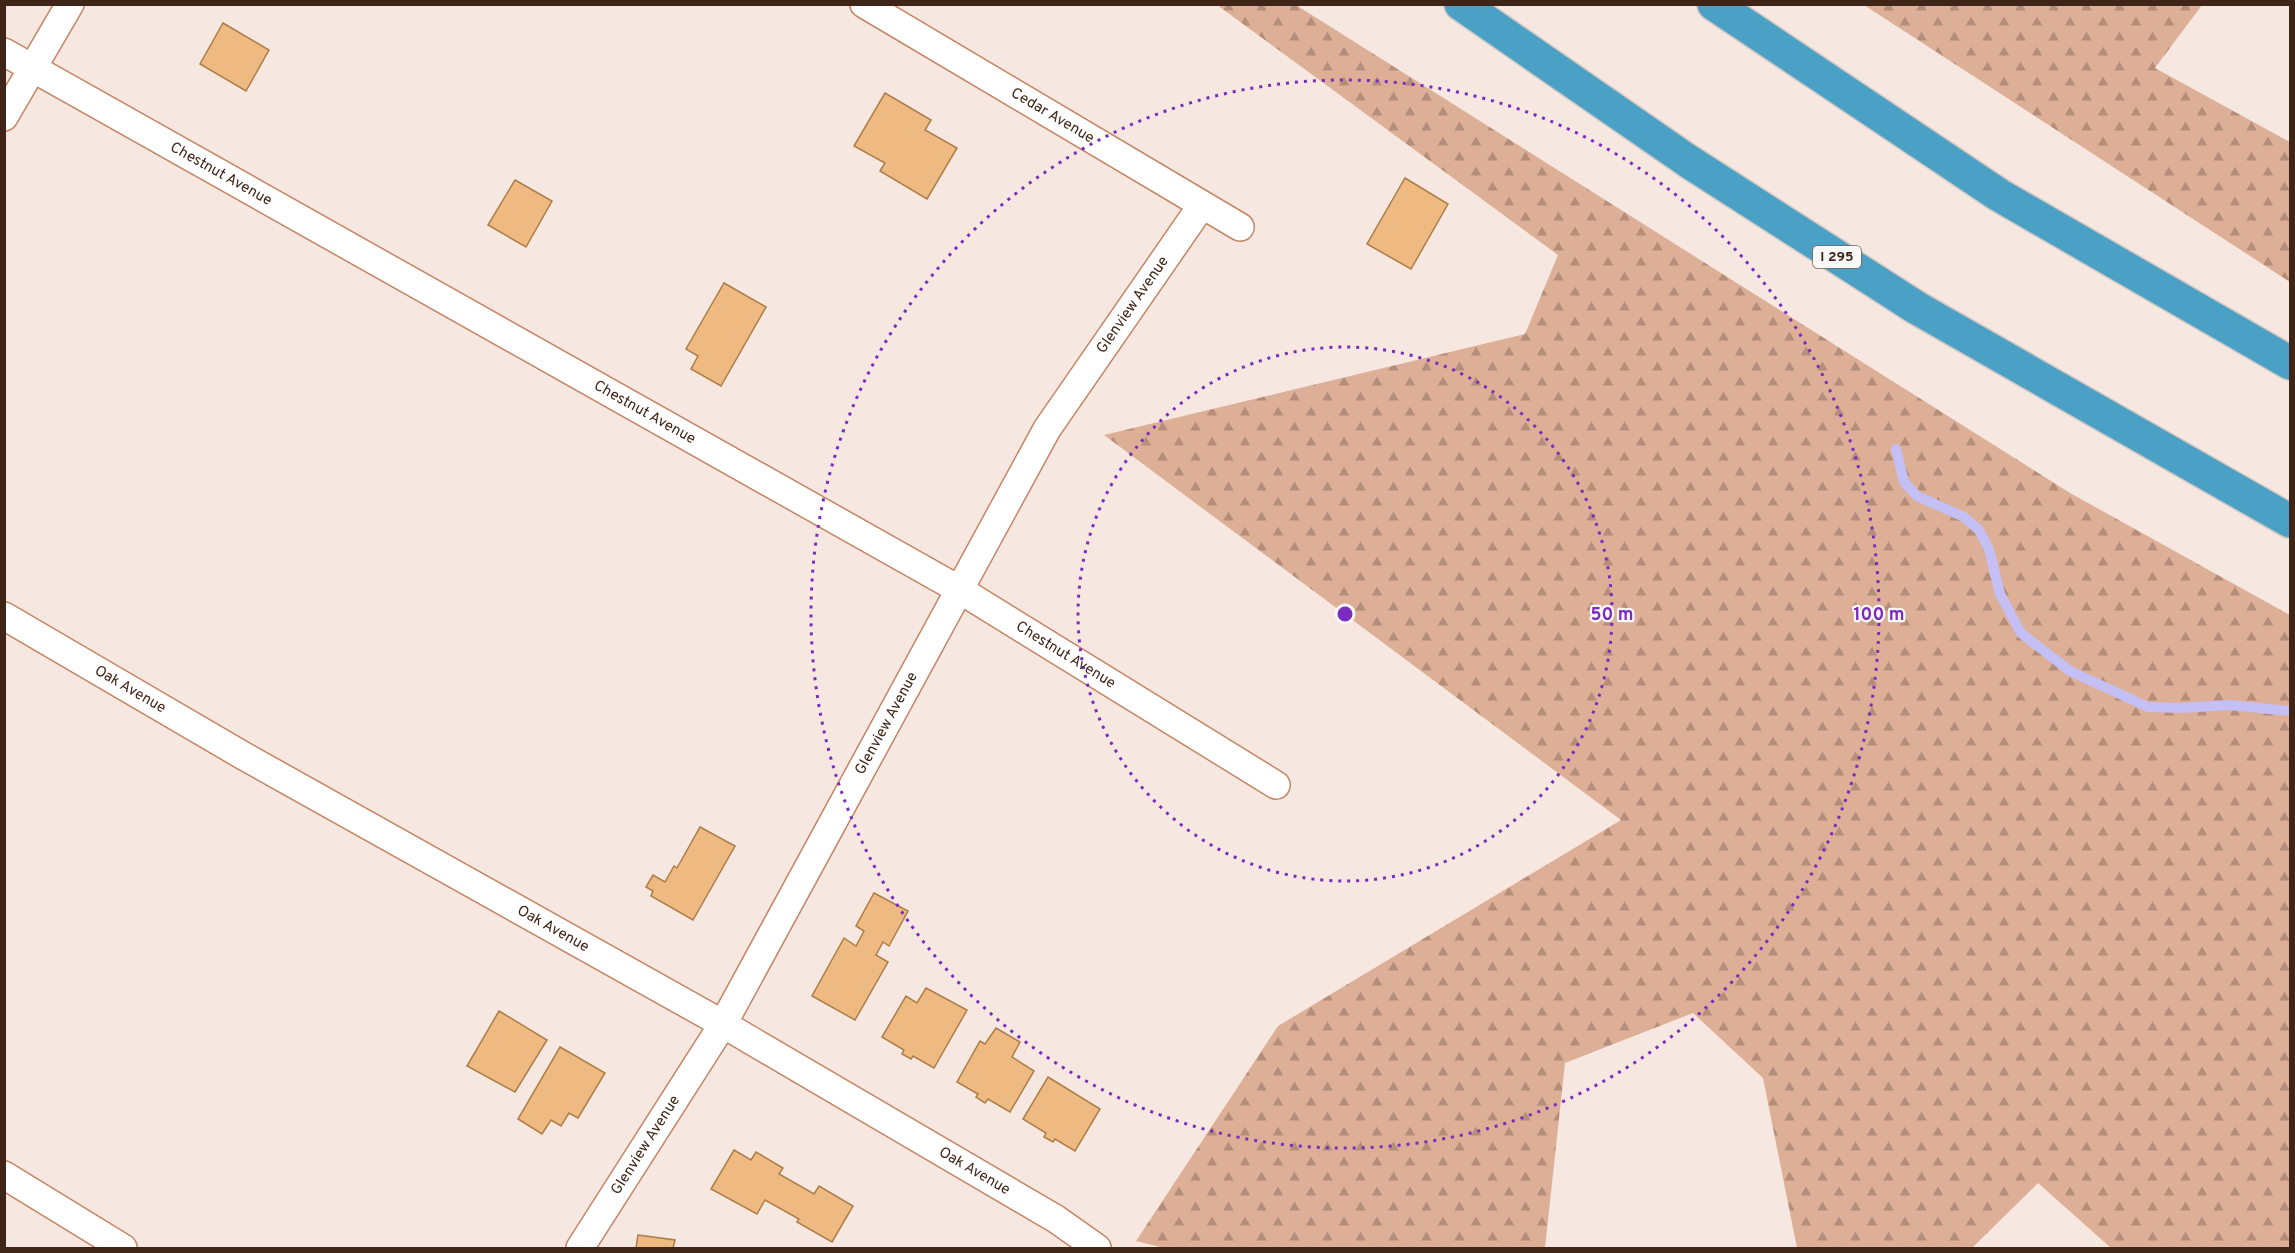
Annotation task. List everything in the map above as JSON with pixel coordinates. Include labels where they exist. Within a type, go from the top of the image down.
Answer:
[{"type":"highway","name":"I 295","points":[[1461,4],[1688,161],[1917,308],[2290,521]]},
{"type":"highway","points":[[1714,4],[1999,195],[2290,363]]},
{"type":"street","points":[[4,117],[70,4]]},
{"type":"street","name":"Cedar Avenue","points":[[864,4],[1240,226]]},
{"type":"street","name":"Chestnut Avenue","points":[[4,52],[960,590],[1276,785]]},
{"type":"street","name":"Glenview Avenue","points":[[580,1248],[723,1024],[1047,429],[1202,205]]},
{"type":"street","name":"Oak Avenue","points":[[4,616],[242,755],[723,1024],[1056,1219],[1097,1248]]},
{"type":"street","points":[[4,1175],[123,1248]]},
{"type":"green space","points":[[1217,5],[1296,5],[2070,493],[2290,615],[2290,1248],[2111,1248],[2038,1183],[1972,1248],[1797,1248],[1763,1078],[1693,1013],[1565,1063],[1545,1248],[1164,1248],[1136,1241],[1278,1026],[1621,820],[1104,435],[1525,334],[1558,255]]},
{"type":"green space","points":[[1864,5],[2202,5],[2155,68],[2290,142],[2290,282]]},
{"type":"building","points":[[223,23],[269,50],[246,91],[200,64]]},
{"type":"building","points":[[885,93],[931,120],[925,130],[957,148],[927,199],[880,171],[885,163],[854,146]]},
{"type":"building","points":[[1405,178],[1448,204],[1411,269],[1367,244]]},
{"type":"building","points":[[515,180],[552,201],[526,247],[488,225]]},
{"type":"building","points":[[724,283],[766,307],[721,386],[691,369],[698,356],[686,349]]},
{"type":"building","points":[[700,827],[735,846],[693,920],[651,896],[653,891],[646,887],[653,875],[665,882],[674,866],[677,868]]},
{"type":"building","points":[[874,893],[908,911],[889,946],[883,942],[876,955],[888,962],[855,1020],[812,996],[844,938],[856,946],[864,931],[856,926]]},
{"type":"building","points":[[926,988],[967,1010],[934,1068],[913,1056],[911,1059],[902,1054],[904,1050],[882,1037],[906,996],[917,1003]]},
{"type":"building","points":[[499,1011],[547,1040],[515,1092],[467,1066]]},
{"type":"building","points":[[996,1028],[1020,1042],[1012,1057],[1034,1071],[1010,1112],[988,1099],[985,1103],[976,1097],[978,1094],[957,1082],[980,1041],[985,1044]]},
{"type":"building","points":[[560,1047],[605,1073],[578,1118],[569,1113],[561,1126],[551,1120],[542,1134],[518,1119]]},
{"type":"building","points":[[1048,1077],[1100,1109],[1075,1151],[1055,1139],[1053,1142],[1044,1137],[1046,1133],[1023,1119]]},
{"type":"building","points":[[734,1150],[751,1160],[756,1152],[783,1168],[779,1174],[814,1194],[819,1186],[853,1206],[832,1242],[797,1222],[799,1219],[765,1200],[757,1214],[711,1189]]},
{"type":"building","points":[[638,1235],[675,1240],[673,1248],[636,1248]]},
{"type":"waterway","points":[[1896,449],[1904,482],[1917,496],[1964,517],[1979,530],[1989,549],[2000,594],[2021,633],[2070,671],[2148,707],[2181,708],[2229,705],[2290,711]]}]
